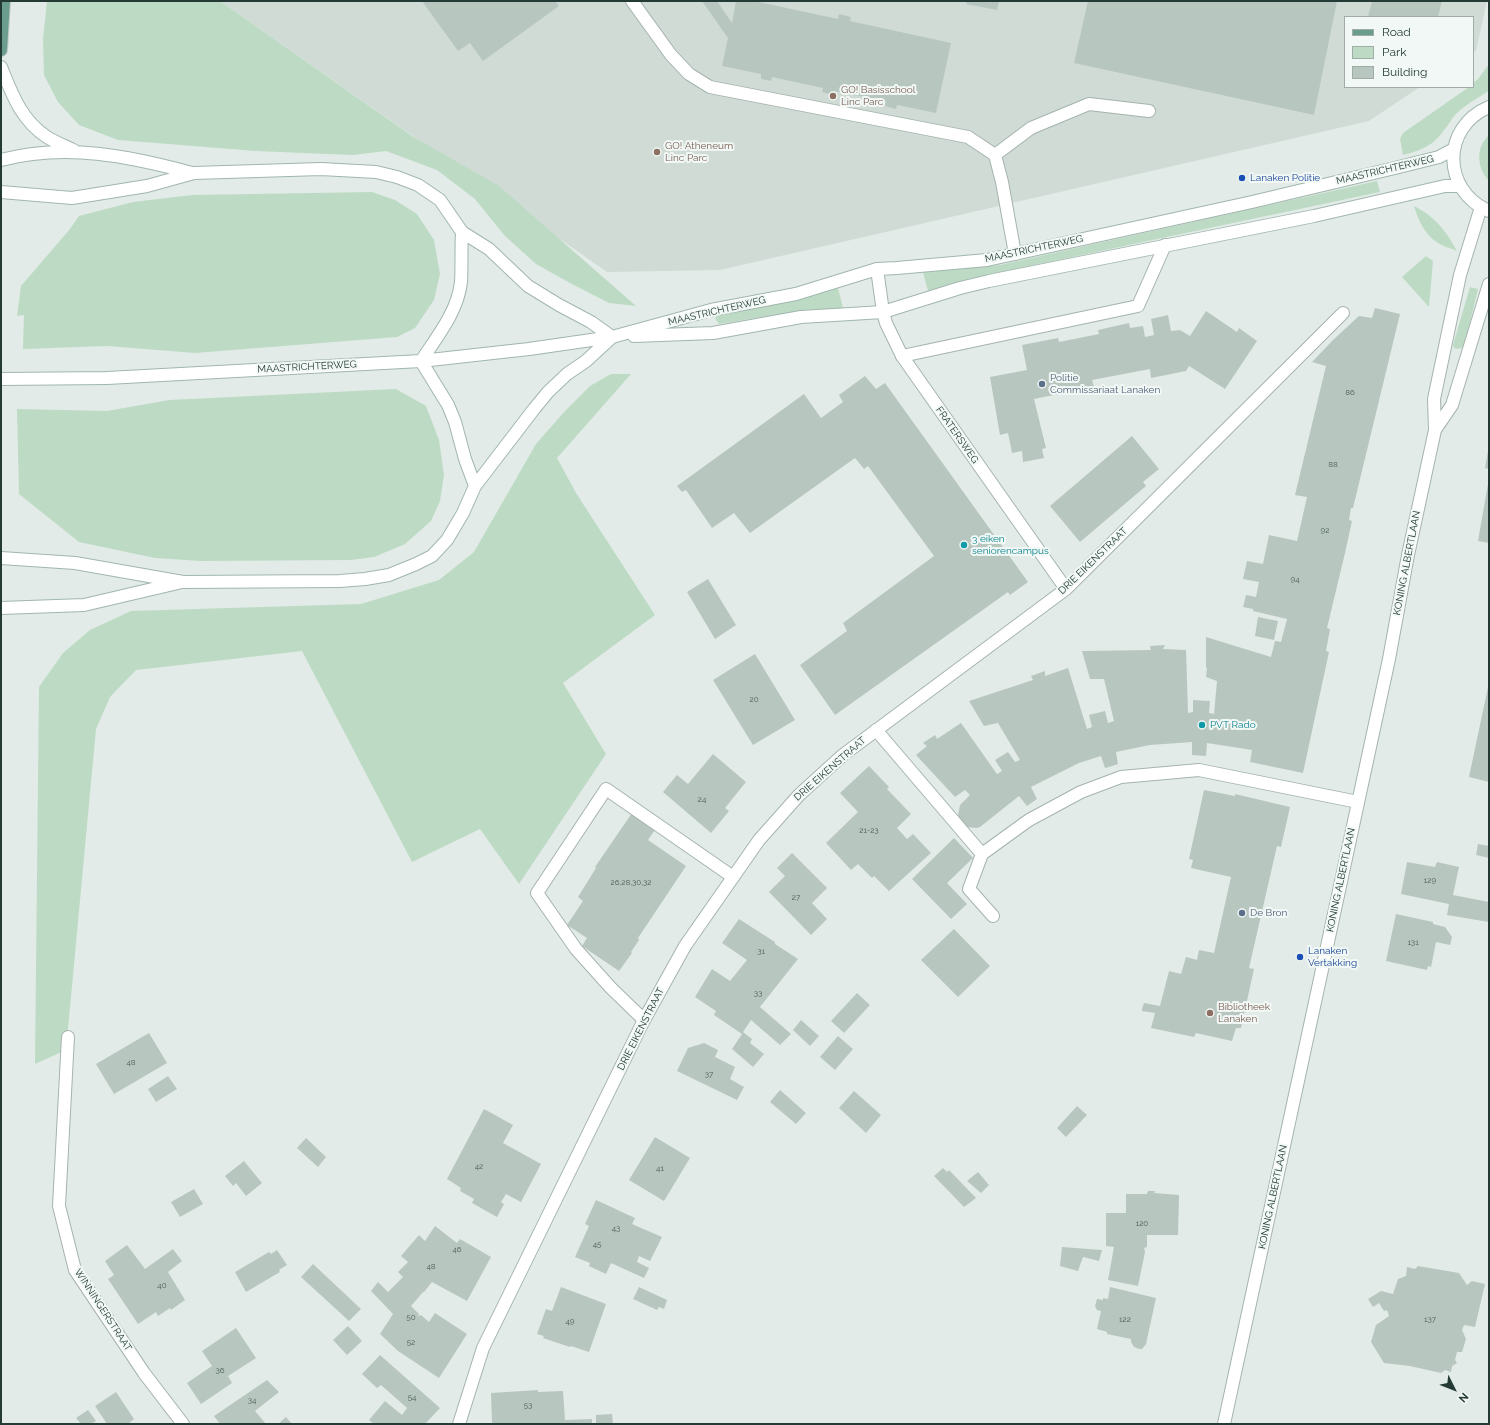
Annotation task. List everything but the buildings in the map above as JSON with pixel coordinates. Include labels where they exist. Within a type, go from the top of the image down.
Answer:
[{"type":"main road","points":[[1,50],[4,1]]},
{"type":"main road","points":[[632,1],[671,55],[689,74],[710,87],[968,137],[995,155],[1002,182],[1015,254]]},
{"type":"main road","points":[[1,67],[15,102],[27,119],[47,137],[76,151]]},
{"type":"main road","points":[[995,155],[1031,128],[1089,104],[1149,111]]},
{"type":"main road","points":[[1485,209],[1472,201],[1460,186],[1453,166],[1455,143],[1464,126],[1479,112],[1489,107]]},
{"type":"main road","name":"MAASTRICHTERWEG","points":[[612,337],[711,310],[796,294],[878,268],[987,260],[1252,202],[1400,167],[1439,157],[1454,149]]},
{"type":"main road","points":[[1,160],[34,153],[76,151],[144,160],[194,173]]},
{"type":"main road","points":[[1,192],[72,198],[147,186],[194,173],[321,169],[376,172],[397,177],[418,185],[440,200],[462,232],[489,249],[528,286],[559,305],[592,322],[612,337],[586,361],[567,374],[548,392],[518,428],[475,486],[464,513],[447,540],[432,556],[389,575],[340,581],[183,582],[75,563],[1,558]]},
{"type":"main road","name":"MAASTRICHTERWEG","points":[[1,379],[107,378],[421,361],[530,349],[612,337],[713,333],[801,318],[883,312],[960,288],[1314,216],[1445,186],[1460,186]]},
{"type":"main road","name":"KONING ALBERTLAAN","points":[[1224,1424],[1389,659],[1408,555],[1434,430],[1434,399],[1460,275],[1485,209]]},
{"type":"main road","points":[[462,232],[461,282],[454,307],[421,361],[448,405],[455,422],[465,459],[475,486]]},
{"type":"main road","points":[[902,356],[1138,306],[1165,246]]},
{"type":"main road","name":"FRATERSWEG","points":[[878,268],[883,312],[886,323],[902,356],[1066,589]]},
{"type":"main road","name":"KONING ALBERTLAAN","points":[[1434,430],[1452,404],[1489,284]]},
{"type":"main road","name":"DRIE EIKENSTRAAT","points":[[459,1424],[483,1348],[644,1020],[685,946],[759,840],[799,795],[843,755],[1066,589],[1343,313]]},
{"type":"main road","points":[[1,608],[84,605],[183,582]]},
{"type":"main road","points":[[876,730],[982,854]]},
{"type":"main road","points":[[993,916],[969,890],[982,854],[1029,820],[1081,792],[1121,776],[1199,770],[1358,802]]},
{"type":"main road","points":[[644,1020],[610,987],[576,949],[537,893],[606,788],[734,877]]},
{"type":"main road","name":"WINNINGERSTRAAT","points":[[68,1037],[59,1206],[75,1270],[144,1373],[183,1424]]},
{"type":"shaded area","name":"GO! Atheneum Linc Parc","points":[[220,1],[1487,1],[1476,51],[1474,52],[1474,16],[1344,16],[1344,88],[1418,88],[1369,121],[720,270],[607,272]]},
{"type":"green space","points":[[47,1],[220,1],[412,136],[499,186],[636,306],[609,303],[536,264],[504,235],[475,199],[437,170],[386,151],[353,155],[256,151],[118,140],[79,125],[58,102],[44,75],[43,39]]},
{"type":"green space","points":[[1489,64],[1489,90],[1459,111],[1436,140],[1421,149],[1403,155],[1400,139],[1403,133],[1468,88],[1474,88],[1474,82]]},
{"type":"green space","points":[[1489,135],[1489,181],[1482,170],[1479,158],[1481,146]]},
{"type":"green space","points":[[1377,181],[1380,192],[968,279],[928,291],[923,272],[1000,265]]},
{"type":"green space","points":[[372,192],[395,200],[417,214],[434,240],[440,274],[434,300],[415,328],[397,337],[195,353],[107,346],[23,349],[24,315],[17,316],[21,286],[70,229],[79,216],[133,202],[192,195]]},
{"type":"green space","points":[[1414,206],[1439,224],[1457,251],[1440,244],[1429,236],[1420,222]]},
{"type":"green space","points":[[1426,256],[1433,261],[1429,307],[1402,277]]},
{"type":"green space","points":[[1470,287],[1478,289],[1464,347],[1458,349],[1454,348],[1453,345]]},
{"type":"green space","points":[[838,288],[843,308],[804,310],[719,324],[715,318],[718,315],[806,298]]},
{"type":"green space","points":[[611,374],[631,374],[557,458],[576,493],[655,615],[563,683],[606,754],[519,884],[480,829],[412,862],[302,651],[136,670],[110,697],[96,729],[66,1050],[35,1064],[39,687],[63,653],[90,630],[131,611],[361,604],[439,580],[474,552],[536,444],[565,411],[590,386]]},
{"type":"green space","points":[[396,389],[426,406],[439,440],[444,475],[440,501],[431,521],[405,544],[374,557],[351,560],[201,561],[155,558],[79,542],[19,494],[17,409],[107,411],[169,400]]},
{"type":"place","name":"GO! Basisschool Linc Parc","points":[[833,96]]},
{"type":"place","name":"GO! Atheneum Linc Parc","points":[[657,152]]},
{"type":"place","name":"Lanaken Politie","points":[[1242,178]]},
{"type":"place","name":"Politie Commissariaat Lanaken","points":[[1042,384]]},
{"type":"place","name":"3 eiken seniorencampus","points":[[964,545]]},
{"type":"place","name":"PVT Rado","points":[[1202,725]]},
{"type":"place","name":"De Bron","points":[[1242,913]]},
{"type":"place","name":"Lanaken Vertakking","points":[[1300,957]]},
{"type":"place","name":"Bibliotheek Lanaken","points":[[1210,1013]]}]
